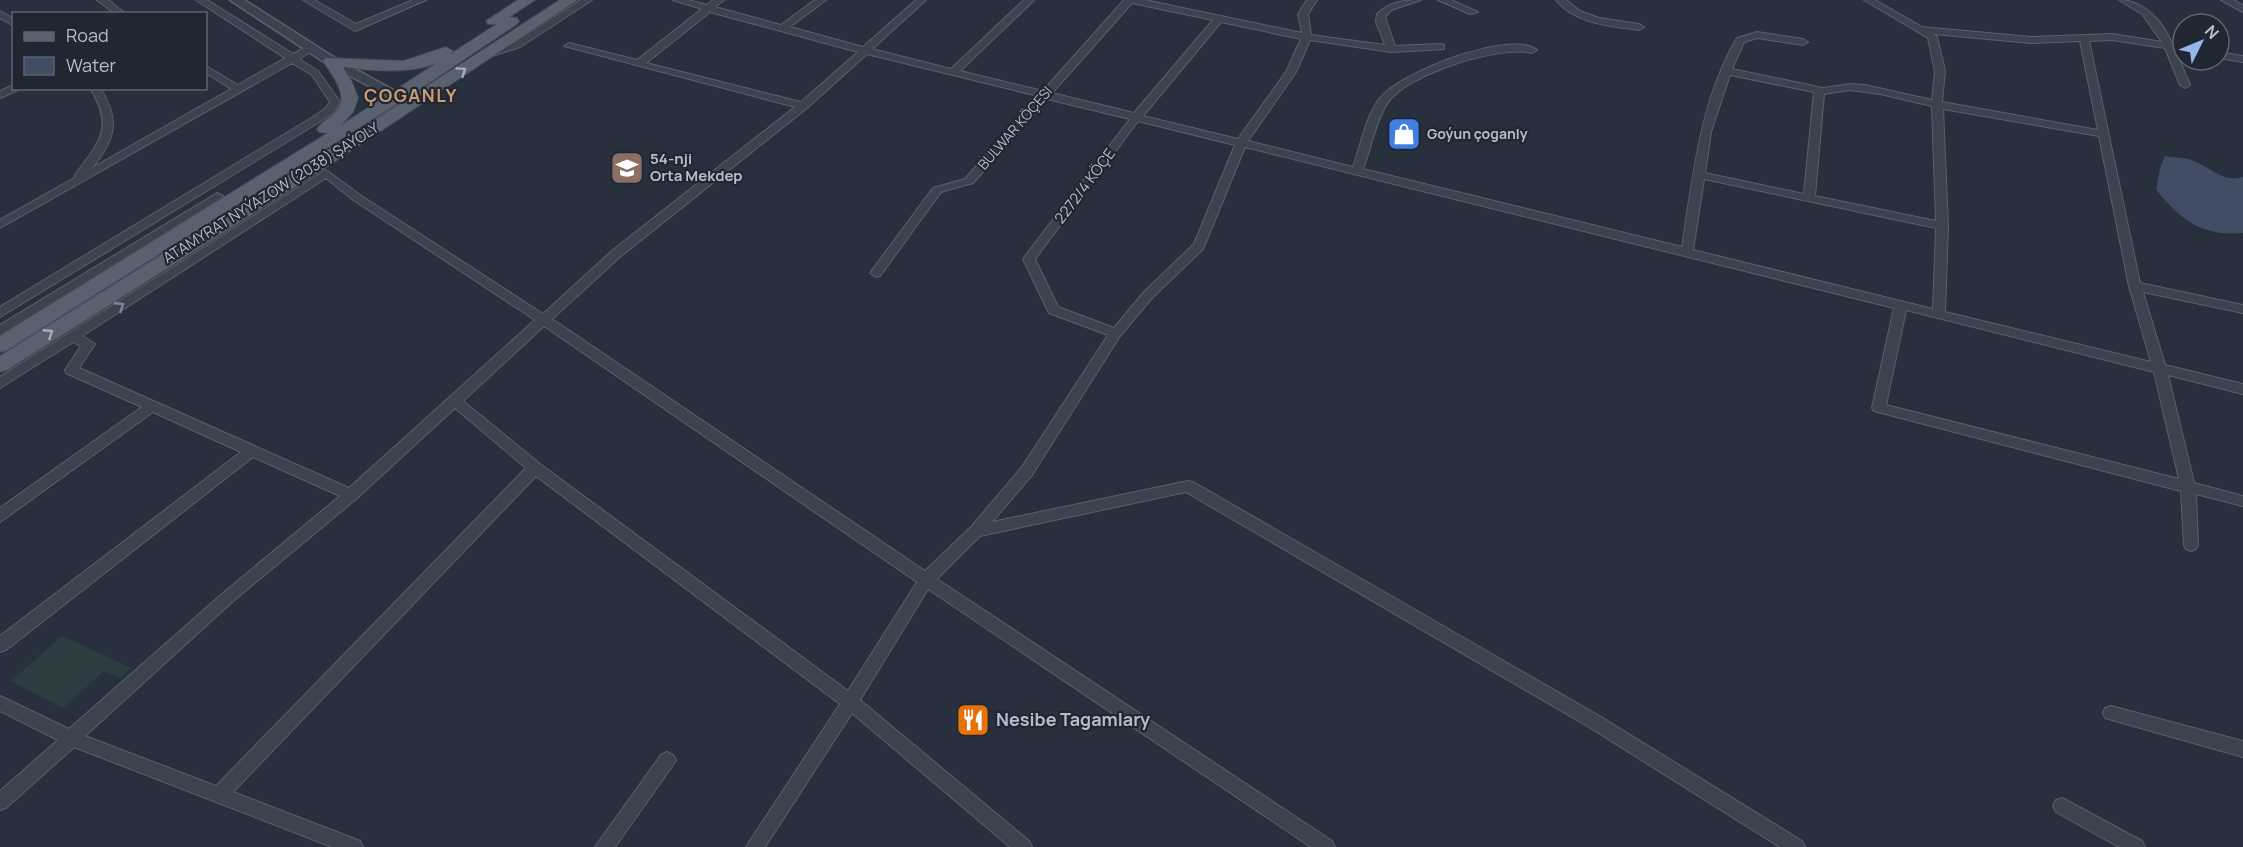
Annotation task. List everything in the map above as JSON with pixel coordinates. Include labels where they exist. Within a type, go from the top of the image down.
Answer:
[{"type":"main road","points":[[331,61],[380,67],[405,67],[433,59],[528,0]]},
{"type":"main road","name":"ATAMYRAT NYÝAZOW (2038) ŞAÝOLY","points":[[0,345],[194,223],[413,104],[479,50],[546,0]]},
{"type":"main road","name":"ATAMYRAT NYÝAZOW (2038) ŞAÝOLY","points":[[0,365],[333,146],[397,97],[570,0]]},
{"type":"main road","points":[[479,50],[485,27]]},
{"type":"main road","points":[[194,223],[217,196],[344,115],[351,104],[352,95],[331,61]]},
{"type":"main road","points":[[278,158],[333,146],[326,173]]},
{"type":"street","points":[[102,0],[120,12]]},
{"type":"street","points":[[0,313],[330,110],[335,102],[330,91],[315,73],[201,0]]},
{"type":"street","points":[[236,0],[331,61],[413,104]]},
{"type":"street","points":[[308,0],[355,28],[421,0]]},
{"type":"street","points":[[479,50],[517,45],[587,0]]},
{"type":"street","points":[[678,0],[866,51],[2243,389]]},
{"type":"street","points":[[638,64],[719,0]]},
{"type":"street","points":[[783,29],[821,0]]},
{"type":"street","points":[[0,802],[227,598],[351,495],[456,402],[617,253],[803,106],[921,0]]},
{"type":"street","points":[[954,71],[1029,0]]},
{"type":"street","points":[[1130,0],[1307,37],[1391,50],[1441,47]]},
{"type":"street","name":"BULWAR KÖÇESI","points":[[876,273],[937,190],[969,181],[1130,0]]},
{"type":"street","points":[[755,847],[926,580],[976,531],[1027,471],[1116,333],[1148,295],[1198,246],[1241,143],[1291,72],[1307,37],[1303,14],[1312,0]]},
{"type":"street","points":[[1391,50],[1380,22],[1380,16],[1388,8],[1416,0]]},
{"type":"street","points":[[1443,0],[1473,12]]},
{"type":"street","points":[[1561,0],[1576,11],[1598,20],[1639,27]]},
{"type":"street","points":[[1869,0],[1932,37],[1940,71],[1937,104],[1942,226],[1939,315]]},
{"type":"street","points":[[2124,0],[2145,12],[2165,36],[2185,85]]},
{"type":"street","points":[[2226,0],[2243,9]]},
{"type":"street","name":"2272/4 KÖÇE","points":[[1116,333],[1053,310],[1029,259],[1137,116],[1219,18]]},
{"type":"street","points":[[1921,30],[2031,40],[2112,37],[2171,46]]},
{"type":"street","points":[[1687,252],[1706,132],[1726,71],[1740,40],[1757,35],[1803,42]]},
{"type":"street","points":[[2084,38],[2135,286],[2160,369],[2188,486],[2191,545]]},
{"type":"street","points":[[569,46],[803,106]]},
{"type":"street","points":[[1357,171],[1383,100],[1403,83],[1464,58],[1493,50],[1519,47],[1532,51]]},
{"type":"street","points":[[0,225],[311,48]]},
{"type":"street","points":[[207,70],[238,89]]},
{"type":"street","points":[[1726,71],[1823,91],[1854,87],[1880,89],[1937,104],[2103,134]]},
{"type":"street","points":[[71,184],[98,155],[106,140],[110,119],[104,100],[96,90]]},
{"type":"street","points":[[1809,198],[1819,92],[1823,91]]},
{"type":"street","points":[[0,383],[326,173],[356,197],[544,320],[926,580],[1326,847]]},
{"type":"street","points":[[1700,176],[1942,226]]},
{"type":"street","points":[[0,331],[217,196]]},
{"type":"street","points":[[2135,286],[2243,309]]},
{"type":"street","points":[[1900,305],[1879,408],[2243,501]]},
{"type":"street","points":[[72,336],[89,344],[71,370],[351,495]]},
{"type":"street","points":[[456,402],[535,468],[850,702],[1023,847]]},
{"type":"street","points":[[0,516],[151,407]]},
{"type":"street","points":[[0,645],[251,451]]},
{"type":"street","points":[[220,794],[535,468]]},
{"type":"street","points":[[976,531],[1188,486],[1595,722],[1796,847]]},
{"type":"street","points":[[0,704],[71,738],[354,847]]},
{"type":"street","points":[[2110,713],[2243,749]]},
{"type":"street","points":[[604,847],[667,759]]},
{"type":"street","points":[[2062,806],[2136,847]]},
{"type":"shaded area","points":[[62,636],[131,668],[120,678],[104,671],[63,708],[11,681]]},
{"type":"water","points":[[2165,156],[2191,160],[2230,178],[2243,177],[2243,233],[2215,232],[2204,229],[2175,210],[2156,190]]},
{"type":"place","name":"Goýun çoganly","points":[[1404,134]]},
{"type":"place","name":"54-nji Orta Mekdep","points":[[627,168]]},
{"type":"place","name":"Nesibe Tagamlary","points":[[973,720]]},
{"type":"district","name":"ÇOGANLY","points":[[411,96]]}]
